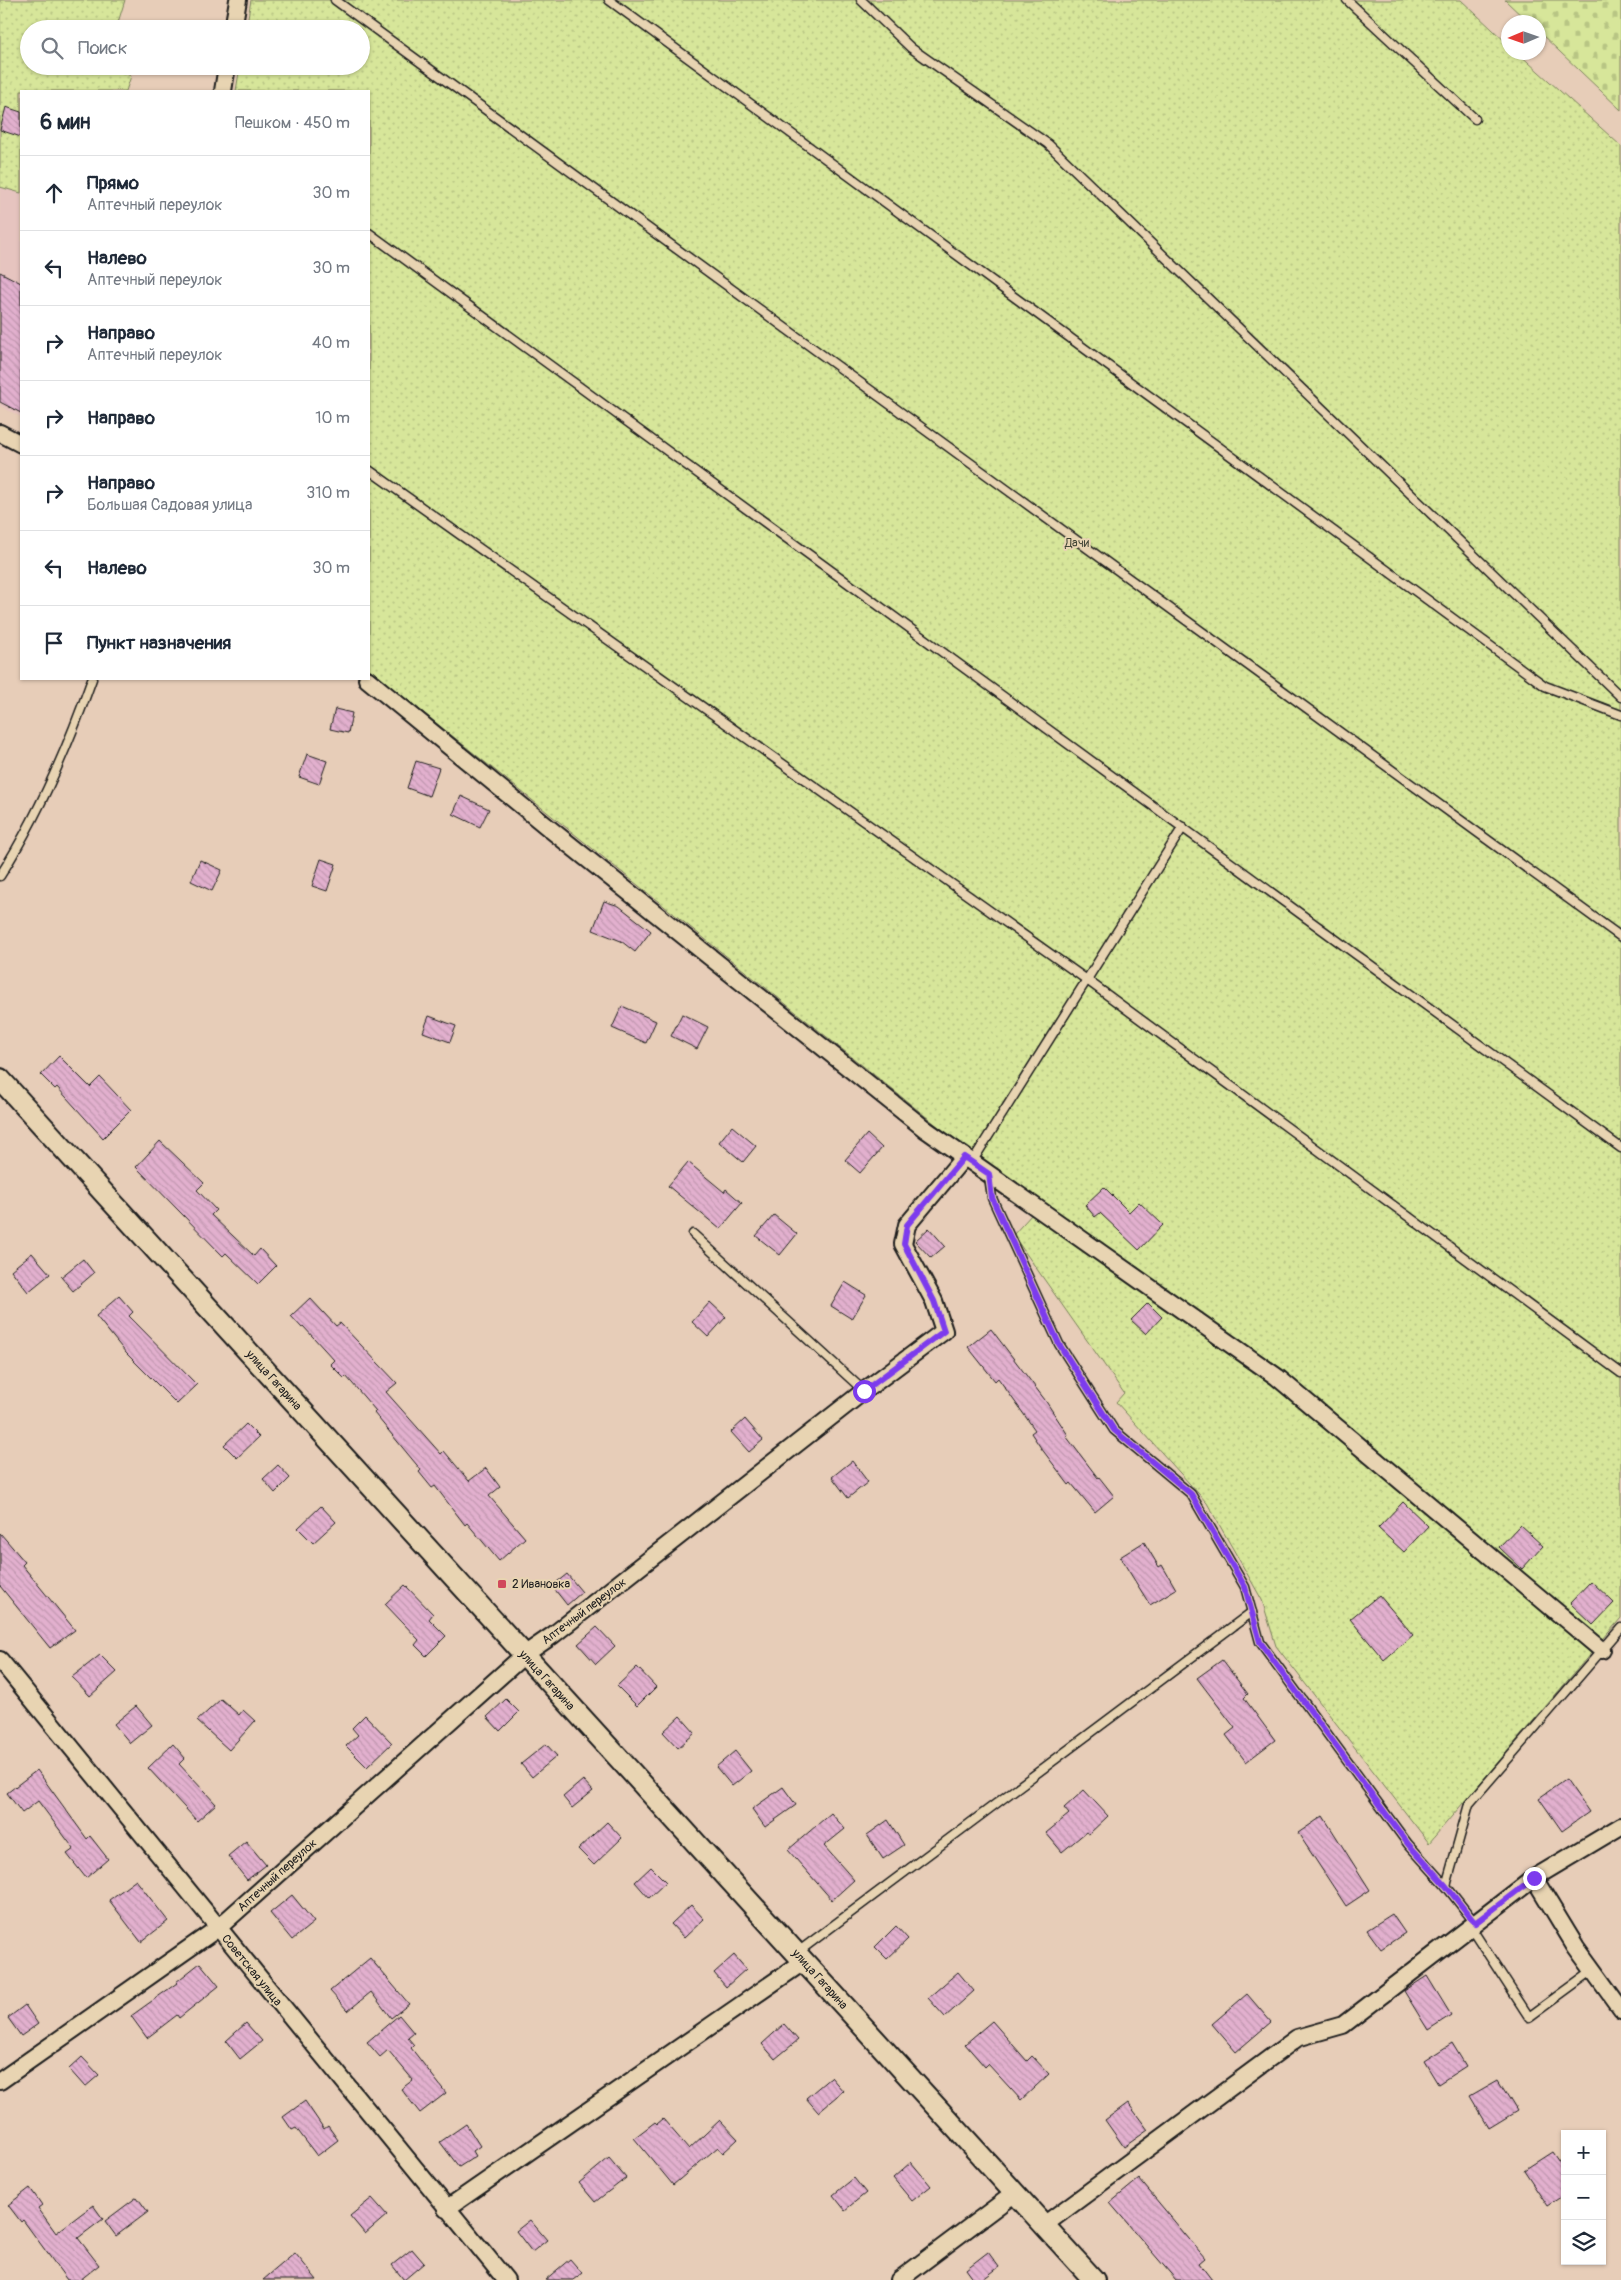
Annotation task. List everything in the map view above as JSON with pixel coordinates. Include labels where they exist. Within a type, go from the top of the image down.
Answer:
[{"type":"street","points":[[235,20],[238,0]]},
{"type":"street","points":[[223,90],[226,75]]},
{"type":"street","points":[[0,433],[20,443]]},
{"type":"street","points":[[368,680],[925,1130],[1277,1377],[1602,1650]]},
{"type":"street","name":"улица Гагарина","points":[[0,1079],[1094,2280]]},
{"type":"street","name":"Аптечный переулок","points":[[0,2081],[218,1928],[524,1655],[561,1629],[864,1391],[944,1331],[934,1301],[904,1244],[907,1225],[968,1160]]},
{"type":"street","name":"Советская улица","points":[[0,1660],[446,2209],[506,2280]]},
{"type":"street","points":[[1044,2225],[1297,2038],[1343,2025],[1534,1878],[1621,1826]]},
{"type":"street","points":[[1534,1878],[1593,1970],[1621,2008]]},
{"type":"street","points":[[446,2209],[800,1958]]},
{"type":"street","points":[[899,2280],[1015,2193]]},
{"type":"lane","points":[[335,0],[362,20]]},
{"type":"lane","points":[[609,0],[1545,686],[1621,716]]},
{"type":"lane","points":[[861,0],[911,48],[1048,144],[1621,697]]},
{"type":"lane","points":[[1347,0],[1476,119]]},
{"type":"lane","points":[[370,26],[1621,937]]},
{"type":"lane","points":[[370,234],[1621,1148]]},
{"type":"lane","points":[[370,471],[1087,980],[1621,1373]]},
{"type":"lane","points":[[0,876],[17,850],[77,722],[92,680]]},
{"type":"lane","points":[[968,1160],[1087,980],[1183,827]]},
{"type":"lane","points":[[989,1174],[992,1198],[1059,1344],[1114,1430],[1191,1494],[1245,1587],[1260,1642],[1408,1844],[1446,1886],[1473,1924],[1529,2017],[1593,1970]]},
{"type":"lane","points":[[693,1234],[864,1391]]},
{"type":"lane","points":[[800,1958],[1252,1612]]},
{"type":"lane","points":[[1446,1886],[1469,1804],[1621,1628]]},
{"type":"shaded area","points":[[0,187],[20,193],[20,416],[0,406]]},
{"type":"green space","points":[[0,0],[125,0],[119,20],[20,20],[20,75],[131,76],[126,90],[20,90],[20,193],[0,187]]},
{"type":"green space","name":"Дачи","points":[[251,0],[1461,0],[1501,37],[1501,60],[1526,60],[1621,146],[1621,1618],[1429,1843],[1276,1646],[1262,1600],[1207,1503],[1116,1402],[1124,1393],[1013,1235],[1042,1203],[970,1152],[370,670],[370,90],[236,90],[239,75],[370,75],[370,20],[248,20]]},
{"type":"green space","points":[[1505,0],[1621,0],[1621,110],[1546,39],[1546,15],[1521,15]]},
{"type":"building","points":[[6,107],[20,112],[20,137],[0,130]]},
{"type":"building","points":[[0,272],[20,282],[20,412],[0,402]]},
{"type":"building","points":[[335,709],[352,713],[348,733],[330,729]]},
{"type":"building","points":[[307,754],[327,761],[319,784],[299,777]]},
{"type":"building","points":[[416,761],[439,768],[429,796],[407,788]]},
{"type":"building","points":[[461,796],[489,809],[480,827],[453,814]]},
{"type":"building","points":[[321,859],[336,864],[327,891],[312,886]]},
{"type":"building","points":[[200,860],[222,870],[212,891],[191,881]]},
{"type":"building","points":[[604,901],[619,906],[651,931],[635,952],[621,941],[593,930]]},
{"type":"building","points":[[622,1006],[656,1021],[646,1043],[612,1028]]},
{"type":"building","points":[[682,1014],[708,1027],[697,1049],[671,1036]]},
{"type":"building","points":[[429,1016],[456,1026],[450,1042],[423,1032]]},
{"type":"building","points":[[59,1056],[90,1087],[100,1077],[131,1110],[103,1138],[57,1087],[55,1089],[41,1075]]},
{"type":"building","points":[[732,1126],[756,1146],[743,1162],[719,1142]]},
{"type":"building","points":[[867,1134],[882,1148],[860,1173],[845,1160]]},
{"type":"building","points":[[160,1141],[204,1183],[197,1190],[216,1210],[211,1215],[254,1256],[260,1249],[276,1266],[258,1284],[226,1253],[223,1256],[136,1167]]},
{"type":"building","points":[[688,1162],[724,1192],[726,1189],[742,1203],[720,1229],[668,1186]]},
{"type":"building","points":[[1104,1187],[1129,1212],[1139,1202],[1163,1225],[1139,1250],[1100,1213],[1095,1217],[1085,1205]]},
{"type":"building","points":[[774,1215],[797,1234],[780,1255],[756,1236]]},
{"type":"building","points":[[929,1228],[945,1246],[931,1258],[915,1241]]},
{"type":"building","points":[[32,1253],[50,1274],[28,1292],[11,1270]]},
{"type":"building","points":[[83,1259],[94,1273],[73,1291],[61,1277]]},
{"type":"building","points":[[845,1282],[866,1295],[852,1319],[831,1306]]},
{"type":"building","points":[[119,1296],[133,1312],[129,1316],[197,1385],[177,1404],[126,1353],[96,1316]]},
{"type":"building","points":[[310,1298],[336,1326],[340,1323],[397,1383],[386,1392],[441,1454],[444,1451],[469,1481],[486,1468],[500,1487],[489,1496],[525,1538],[499,1561],[467,1523],[465,1525],[435,1486],[432,1488],[419,1472],[421,1470],[374,1413],[376,1411],[346,1376],[344,1378],[330,1364],[334,1360],[303,1326],[302,1328],[291,1316]]},
{"type":"building","points":[[710,1302],[726,1317],[708,1337],[692,1322]]},
{"type":"building","points":[[1148,1303],[1162,1317],[1146,1334],[1131,1320]]},
{"type":"building","points":[[991,1329],[1045,1400],[1068,1435],[1066,1436],[1114,1496],[1095,1512],[1071,1483],[1069,1485],[1041,1448],[1031,1433],[1035,1430],[998,1378],[995,1381],[968,1347]]},
{"type":"building","points":[[745,1419],[763,1440],[749,1452],[731,1432]]},
{"type":"building","points":[[246,1424],[259,1437],[237,1458],[224,1445]]},
{"type":"building","points":[[852,1461],[868,1482],[848,1498],[832,1477]]},
{"type":"building","points":[[278,1465],[290,1478],[275,1493],[263,1479]]},
{"type":"building","points":[[1403,1502],[1428,1526],[1404,1552],[1378,1528]]},
{"type":"building","points":[[321,1506],[336,1522],[313,1543],[298,1528]]},
{"type":"building","points":[[1520,1525],[1543,1546],[1522,1569],[1499,1547]]},
{"type":"building","points":[[0,1533],[25,1562],[22,1565],[75,1630],[50,1648],[0,1586]]},
{"type":"building","points":[[1144,1542],[1159,1567],[1162,1565],[1176,1589],[1150,1605],[1120,1557]]},
{"type":"building","points":[[567,1574],[582,1592],[567,1605],[552,1586]]},
{"type":"building","points":[[1591,1581],[1614,1603],[1593,1625],[1570,1603]]},
{"type":"building","points":[[405,1585],[433,1614],[429,1619],[446,1636],[426,1656],[415,1645],[419,1640],[385,1604]]},
{"type":"building","points":[[1379,1595],[1413,1635],[1384,1660],[1350,1619]]},
{"type":"building","points":[[597,1627],[615,1646],[596,1664],[578,1644]]},
{"type":"building","points":[[100,1655],[117,1672],[90,1696],[72,1677]]},
{"type":"building","points":[[1222,1660],[1248,1694],[1244,1698],[1275,1740],[1246,1762],[1226,1735],[1235,1728],[1197,1678]]},
{"type":"building","points":[[637,1667],[656,1687],[637,1706],[617,1686]]},
{"type":"building","points":[[221,1699],[239,1715],[243,1710],[255,1721],[229,1750],[197,1721]]},
{"type":"building","points":[[506,1699],[519,1712],[500,1731],[487,1717]]},
{"type":"building","points":[[136,1706],[152,1725],[130,1743],[114,1724]]},
{"type":"building","points":[[365,1715],[392,1743],[367,1767],[346,1746],[358,1735],[352,1728]]},
{"type":"building","points":[[680,1716],[695,1733],[678,1748],[663,1732]]},
{"type":"building","points":[[173,1744],[185,1758],[179,1764],[216,1804],[197,1821],[148,1768]]},
{"type":"building","points":[[546,1744],[557,1756],[532,1777],[521,1764]]},
{"type":"building","points":[[735,1751],[751,1771],[732,1786],[716,1767]]},
{"type":"building","points":[[37,1770],[87,1839],[90,1836],[108,1859],[86,1878],[67,1854],[74,1849],[38,1801],[22,1813],[7,1793]]},
{"type":"building","points":[[1566,1779],[1589,1812],[1562,1831],[1539,1798]]},
{"type":"building","points":[[583,1780],[593,1791],[572,1808],[563,1797]]},
{"type":"building","points":[[783,1787],[796,1805],[765,1827],[752,1809]]},
{"type":"building","points":[[1084,1790],[1108,1816],[1089,1834],[1086,1832],[1062,1852],[1046,1833],[1069,1814],[1064,1808]]},
{"type":"building","points":[[831,1813],[845,1829],[824,1846],[854,1880],[832,1900],[788,1850]]},
{"type":"building","points":[[1323,1816],[1370,1890],[1346,1906],[1298,1833]]},
{"type":"building","points":[[888,1820],[904,1845],[883,1859],[867,1835]]},
{"type":"building","points":[[607,1822],[622,1838],[594,1865],[578,1849]]},
{"type":"building","points":[[246,1841],[266,1865],[247,1880],[228,1856]]},
{"type":"building","points":[[651,1867],[666,1882],[649,1898],[635,1882]]},
{"type":"building","points":[[136,1880],[168,1921],[141,1942],[109,1900]]},
{"type":"building","points":[[292,1895],[314,1922],[292,1940],[270,1913]]},
{"type":"building","points":[[691,1905],[704,1919],[684,1938],[671,1924]]},
{"type":"building","points":[[1392,1914],[1405,1933],[1381,1949],[1367,1930]]},
{"type":"building","points":[[896,1926],[908,1939],[887,1959],[875,1947]]},
{"type":"building","points":[[734,1955],[746,1969],[726,1987],[714,1973]]},
{"type":"building","points":[[370,1958],[409,2004],[391,2018],[371,1992],[348,2011],[330,1991]]},
{"type":"building","points":[[200,1963],[219,1986],[179,2018],[177,2015],[147,2038],[131,2016],[177,1983]]},
{"type":"building","points":[[958,1972],[974,1991],[945,2017],[928,1998]]},
{"type":"building","points":[[1427,1976],[1451,2015],[1428,2030],[1404,1991]]},
{"type":"building","points":[[1247,1994],[1271,2022],[1236,2052],[1212,2024]]},
{"type":"building","points":[[25,2005],[38,2024],[21,2036],[8,2018]]},
{"type":"building","points":[[399,2015],[414,2033],[408,2038],[414,2045],[411,2048],[446,2093],[420,2113],[401,2089],[413,2080],[388,2050],[380,2057],[367,2042]]},
{"type":"building","points":[[992,2021],[1027,2061],[1032,2056],[1049,2074],[1021,2100],[988,2064],[985,2067],[965,2044]]},
{"type":"building","points":[[246,2023],[262,2041],[240,2059],[226,2041]]},
{"type":"building","points":[[784,2024],[798,2040],[775,2059],[762,2044]]},
{"type":"building","points":[[1452,2043],[1466,2066],[1438,2084],[1424,2061]]},
{"type":"building","points":[[82,2057],[99,2075],[85,2087],[69,2069]]},
{"type":"building","points":[[831,2077],[843,2091],[818,2112],[806,2098]]},
{"type":"building","points":[[1498,2080],[1517,2111],[1489,2128],[1470,2096]]},
{"type":"building","points":[[305,2101],[324,2129],[328,2126],[338,2140],[317,2156],[296,2128],[292,2130],[283,2117]]},
{"type":"building","points":[[1128,2103],[1148,2130],[1124,2147],[1105,2120]]},
{"type":"building","points":[[663,2119],[689,2149],[720,2120],[738,2139],[723,2153],[718,2147],[673,2185],[634,2138],[655,2122],[657,2124]]},
{"type":"building","points":[[466,2124],[480,2146],[473,2151],[476,2156],[459,2167],[440,2142]]},
{"type":"building","points":[[1552,2152],[1561,2165],[1561,2198],[1548,2206],[1524,2170]]},
{"type":"building","points":[[609,2158],[626,2178],[595,2202],[579,2183]]},
{"type":"building","points":[[911,2162],[931,2186],[912,2201],[893,2178]]},
{"type":"building","points":[[854,2178],[866,2193],[845,2210],[833,2195]]},
{"type":"building","points":[[1139,2179],[1205,2258],[1199,2263],[1212,2280],[1176,2280],[1110,2203]]},
{"type":"building","points":[[30,2188],[42,2205],[38,2208],[56,2233],[93,2205],[103,2219],[78,2238],[99,2265],[80,2280],[67,2280],[23,2220],[21,2222],[8,2205]]},
{"type":"building","points":[[137,2197],[148,2212],[116,2236],[105,2221]]},
{"type":"building","points":[[372,2198],[387,2215],[365,2234],[350,2216]]},
{"type":"building","points":[[530,2220],[547,2240],[532,2252],[516,2231]]},
{"type":"building","points":[[412,2249],[424,2263],[404,2280],[392,2265]]},
{"type":"building","points":[[988,2252],[999,2267],[982,2280],[974,2280],[966,2269]]},
{"type":"building","points":[[295,2253],[317,2280],[263,2280]]},
{"type":"building","points":[[570,2259],[582,2273],[573,2280],[545,2280]]},
{"type":"place","name":"2 Ивановка","points":[[502,1584]]},
{"type":"route","points":[[864,1391],[944,1331],[934,1301],[904,1244],[907,1225],[964,1157],[989,1174],[992,1198],[1059,1344],[1114,1430],[1191,1494],[1245,1587],[1260,1642],[1408,1844],[1446,1886],[1475,1923],[1534,1878]]}]
